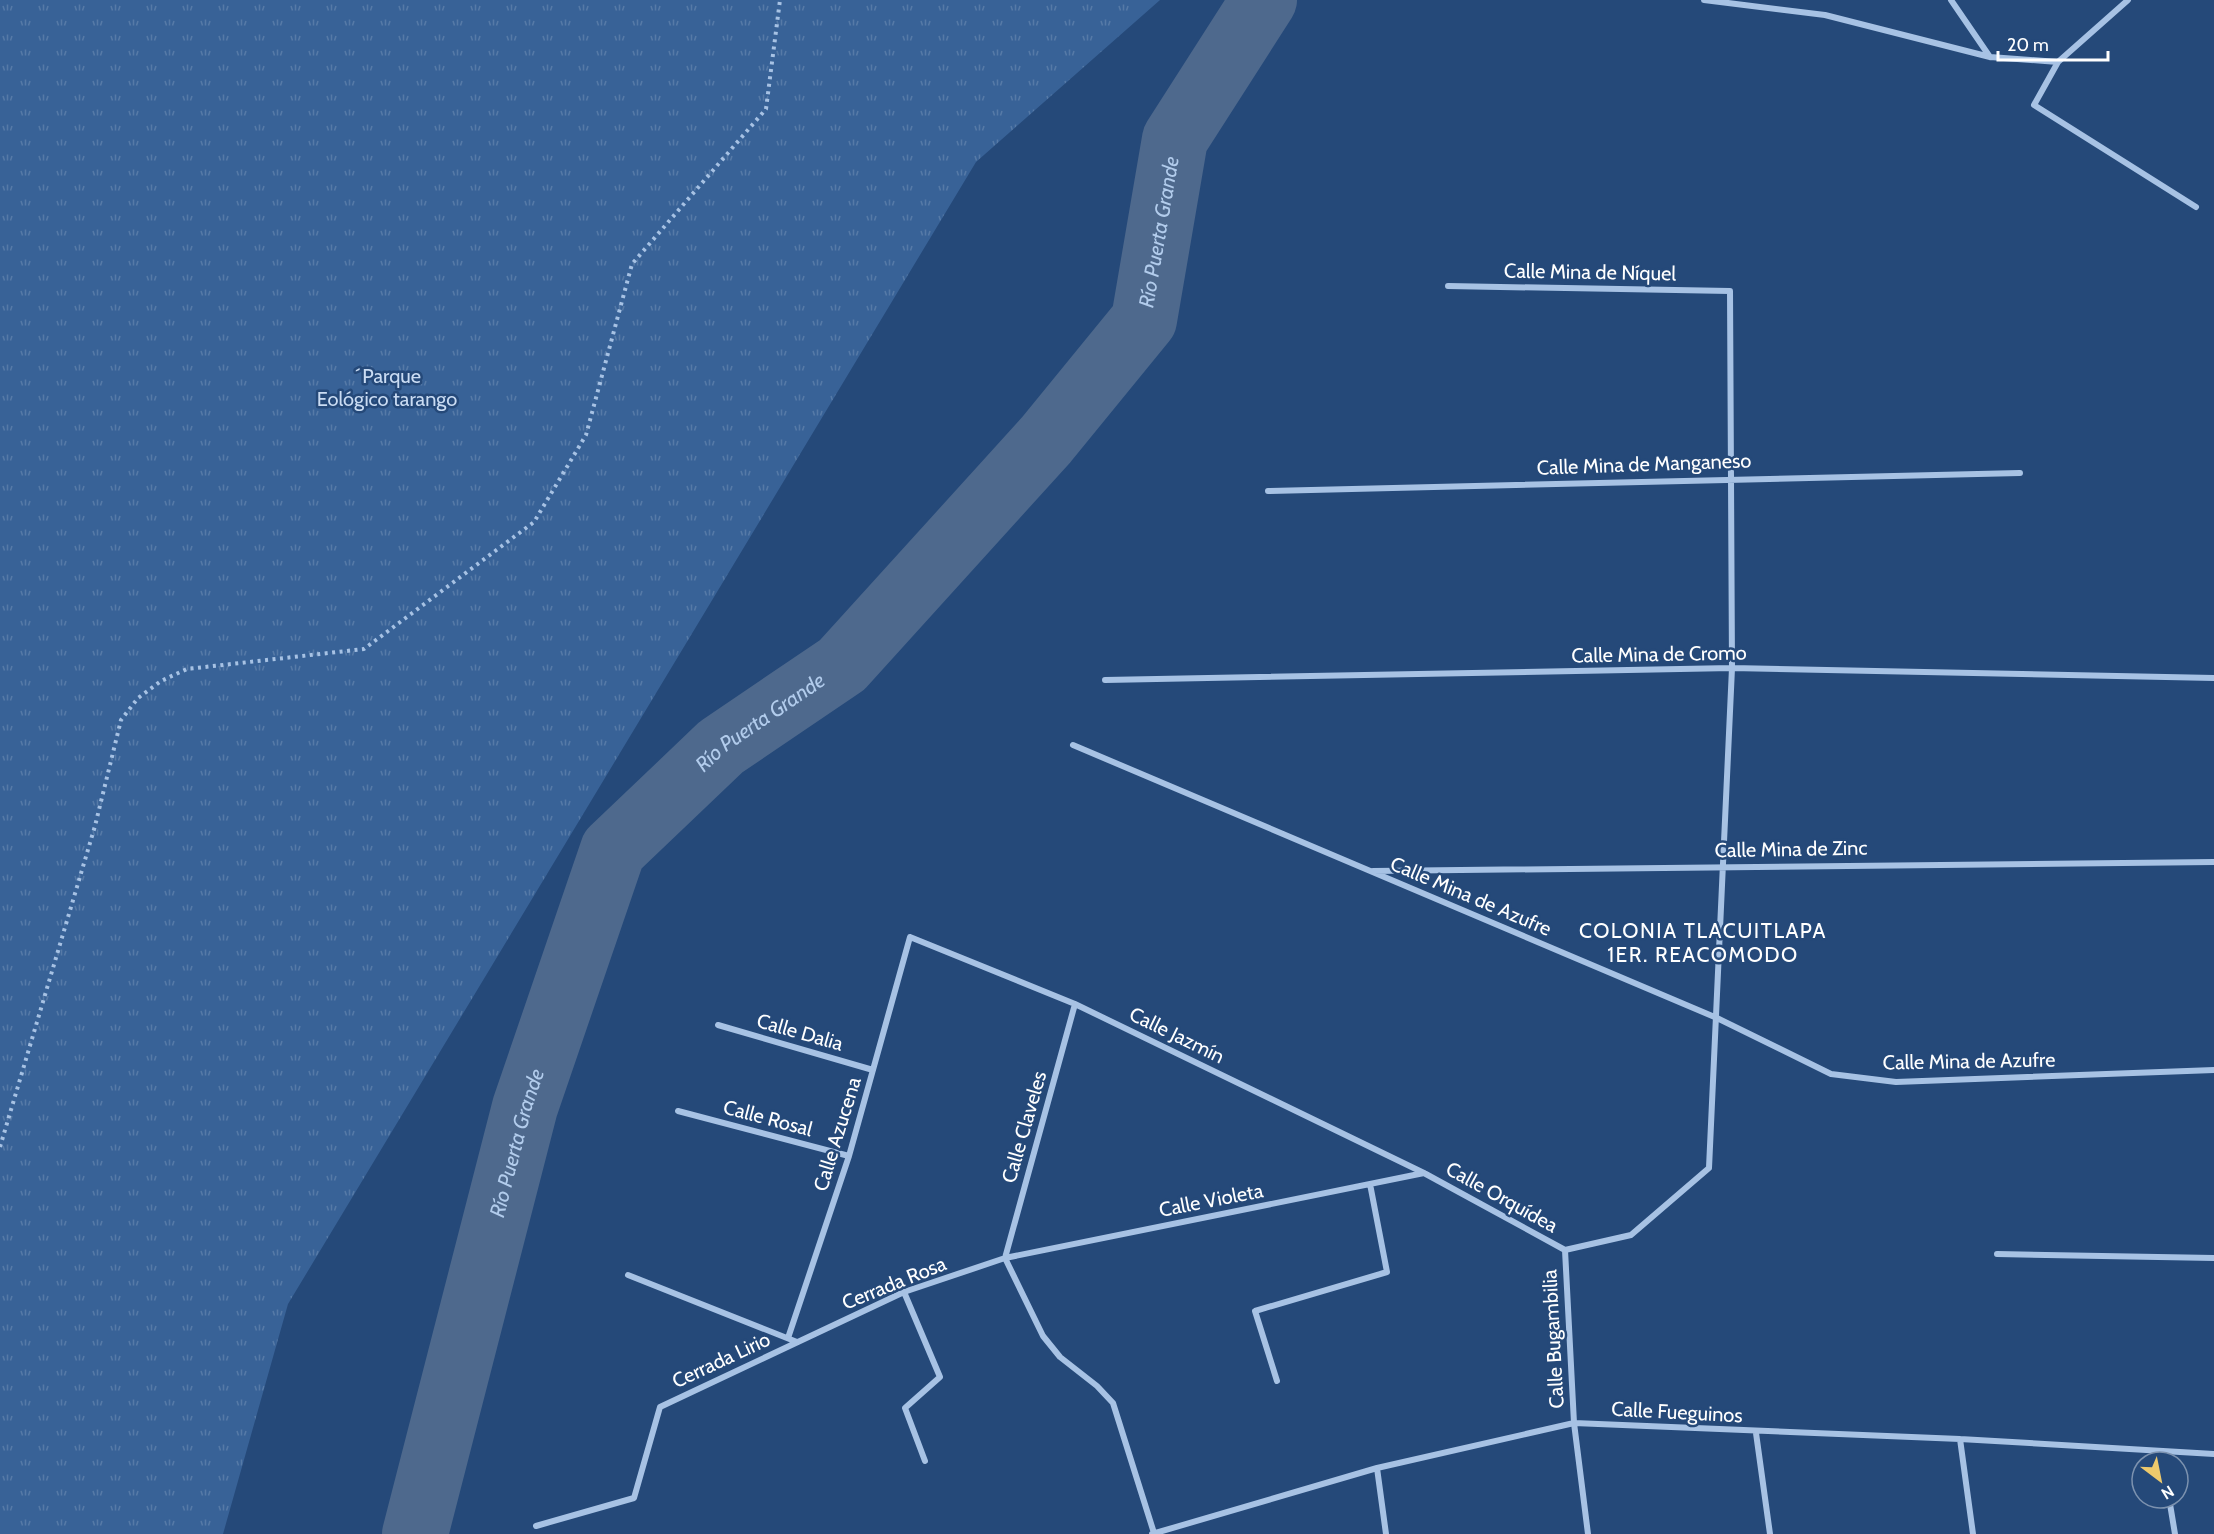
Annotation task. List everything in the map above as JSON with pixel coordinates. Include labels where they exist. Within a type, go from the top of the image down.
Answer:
[{"type":"street","points":[[1704,0],[1825,15],[1990,57],[2058,62]]},
{"type":"street","points":[[1951,0],[1990,57]]},
{"type":"street","points":[[2128,0],[2058,62],[2034,105],[2196,207]]},
{"type":"street","name":"Calle Mina de Níquel","points":[[1448,286],[1730,291]]},
{"type":"street","name":"Calle Bugambilia","points":[[1588,1534],[1574,1423],[1564,1250],[1631,1235],[1709,1168],[1732,668],[1730,291]]},
{"type":"street","name":"Calle Mina de Manganeso","points":[[1268,491],[1731,478],[2020,473]]},
{"type":"street","name":"Calle Mina de Cromo","points":[[1105,680],[1732,668],[2214,678]]},
{"type":"street","name":"Calle Mina de Azufre","points":[[1074,745],[1716,1018],[1831,1074],[1896,1082],[2214,1070]]},
{"type":"street","name":"Calle Mina de Zinc","points":[[1369,871],[2214,862]]},
{"type":"street","name":"Calle Jazmín","points":[[910,937],[1076,1005],[1424,1173]]},
{"type":"street","name":"Calle Azucena","points":[[788,1338],[849,1156],[910,937]]},
{"type":"street","name":"Calle Claveles","points":[[1005,1258],[1076,1005]]},
{"type":"street","name":"Calle Dalia","points":[[718,1025],[873,1070]]},
{"type":"street","name":"Calle Rosal","points":[[678,1111],[849,1156]]},
{"type":"street","name":"Calle Violeta","points":[[1005,1258],[1424,1173]]},
{"type":"street","name":"Calle Orquídea","points":[[1424,1173],[1564,1250]]},
{"type":"street","points":[[1277,1381],[1255,1311],[1387,1272],[1370,1184]]},
{"type":"street","points":[[1997,1254],[2214,1258]]},
{"type":"street","points":[[1005,1258],[1049,1343],[1060,1357],[1097,1386],[1113,1403],[1153,1534]]},
{"type":"street","name":"Cerrada Rosa","points":[[797,1342],[904,1292],[1005,1258]]},
{"type":"street","points":[[628,1275],[797,1342]]},
{"type":"street","points":[[904,1292],[940,1377],[905,1408],[925,1461]]},
{"type":"street","name":"Cerrada Lirio","points":[[536,1526],[634,1498],[660,1407],[797,1342]]},
{"type":"street","name":"Calle Fueguinos","points":[[1153,1534],[1172,1526],[1377,1468],[1574,1423],[1756,1433],[1960,1439],[2145,1450]]},
{"type":"street","points":[[1756,1433],[1770,1534]]},
{"type":"street","points":[[1960,1439],[1973,1534]]},
{"type":"street","name":"Calle Fueguinos","points":[[2190,1453],[2214,1454]]},
{"type":"street","points":[[1377,1468],[1386,1534]]},
{"type":"street","points":[[2171,1510],[2175,1534]]},
{"type":"street","points":[[1172,1526],[1173,1534]]},
{"type":"path","points":[[0,1147],[95,826],[121,720],[138,698],[160,681],[187,669],[364,649],[534,522],[586,435],[632,264],[766,109],[780,0]]},
{"type":"green space","name":"´Parque Eológico tarango","points":[[0,0],[1160,0],[976,162],[288,1304],[223,1534],[0,1534]]},
{"type":"waterway","name":"Río Puerta Grande","points":[[415,1534],[525,1107],[613,850],[721,747],[842,665],[1046,440],[1144,320],[1175,139],[1264,0]]},
{"type":"district","name":"COLONIA TLACUITLAPA 1ER. REACOMODO","points":[[1703,943]]}]
